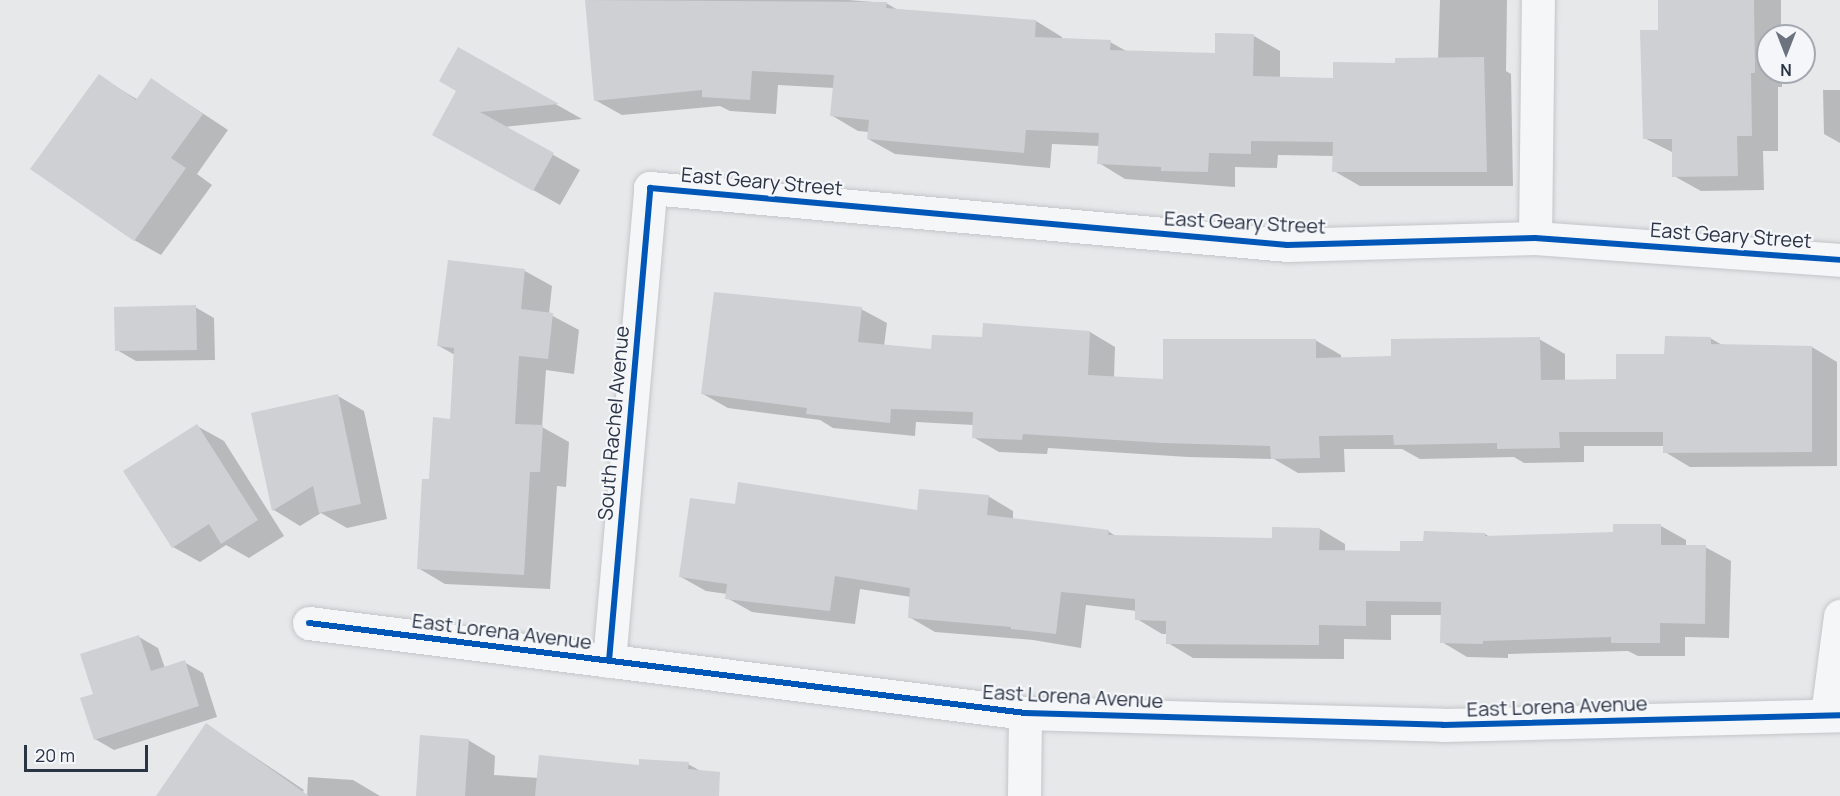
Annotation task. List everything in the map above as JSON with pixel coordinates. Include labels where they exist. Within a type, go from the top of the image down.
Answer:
[{"type":"street","points":[[1535,238],[1539,0]]},
{"type":"street","name":"East Geary Street","points":[[650,188],[1287,245],[1535,238],[1840,260]]},
{"type":"street","name":"South Rachel Avenue","points":[[609,661],[650,188]]},
{"type":"street","points":[[1833,715],[1840,616]]},
{"type":"street","name":"East Lorena Avenue","points":[[309,623],[1024,713],[1443,725],[1833,715]]},
{"type":"street","points":[[1024,713],[1024,796]]},
{"type":"building","points":[[585,0],[887,2],[886,8],[1036,20],[1035,37],[1111,40],[1110,50],[1215,53],[1215,33],[1254,34],[1253,76],[1333,78],[1333,62],[1395,63],[1395,58],[1484,57],[1487,172],[1332,172],[1333,142],[1251,141],[1251,154],[1209,153],[1208,172],[1161,171],[1161,167],[1097,164],[1099,133],[1026,130],[1024,153],[867,139],[869,120],[830,116],[834,75],[752,71],[750,100],[702,97],[702,90],[594,101]]},
{"type":"building","points":[[1658,0],[1754,0],[1755,73],[1751,73],[1752,136],[1737,136],[1738,176],[1672,177],[1672,139],[1643,139],[1640,30],[1658,30]]},
{"type":"building","points":[[458,47],[559,104],[480,112],[554,153],[533,191],[432,135],[456,91],[439,81]]},
{"type":"building","points":[[99,74],[136,100],[151,78],[203,114],[171,158],[186,168],[134,241],[30,169]]},
{"type":"building","points":[[448,260],[525,269],[521,309],[553,313],[548,359],[519,356],[515,424],[543,425],[540,472],[530,472],[524,575],[417,569],[422,479],[429,479],[433,417],[450,419],[454,348],[437,346]]},
{"type":"building","points":[[714,292],[862,307],[858,342],[931,349],[932,335],[982,337],[983,323],[1090,331],[1088,375],[1163,379],[1163,339],[1316,339],[1316,358],[1391,356],[1391,339],[1540,337],[1541,380],[1616,379],[1616,354],[1664,354],[1665,336],[1711,337],[1711,344],[1812,346],[1812,452],[1663,453],[1663,432],[1559,432],[1560,448],[1497,449],[1497,443],[1394,445],[1393,435],[1319,436],[1320,458],[1271,459],[1270,446],[1162,443],[1023,434],[1022,440],[972,438],[973,412],[891,409],[890,423],[806,414],[807,408],[701,394]]},
{"type":"building","points":[[196,305],[197,350],[115,351],[114,307]]},
{"type":"building","points":[[338,394],[361,504],[319,513],[313,486],[272,511],[251,413]]},
{"type":"building","points":[[197,424],[258,520],[221,544],[209,524],[172,548],[123,471]]},
{"type":"building","points":[[738,482],[917,510],[919,489],[989,495],[987,515],[1109,530],[1108,535],[1272,538],[1272,527],[1320,528],[1319,550],[1400,551],[1400,541],[1423,541],[1424,531],[1485,533],[1485,536],[1613,532],[1613,524],[1661,524],[1661,545],[1706,545],[1705,624],[1660,623],[1660,643],[1611,643],[1611,637],[1483,641],[1483,644],[1440,643],[1441,602],[1366,601],[1366,626],[1319,625],[1319,645],[1166,644],[1166,621],[1135,620],[1135,599],[1061,592],[1056,634],[1011,629],[1011,627],[908,618],[910,588],[835,576],[830,611],[725,599],[727,584],[679,577],[690,498],[735,504]]},
{"type":"building","points":[[139,635],[151,671],[185,660],[199,706],[94,740],[80,698],[93,694],[80,654]]},
{"type":"building","points":[[206,723],[309,796],[156,796]]},
{"type":"building","points":[[420,735],[469,739],[465,796],[416,796]]},
{"type":"building","points":[[539,755],[639,765],[639,759],[689,762],[688,769],[720,772],[719,796],[535,796]]},
{"type":"cycle path","points":[[609,661],[650,188],[1287,245],[1535,238],[1840,260]]},
{"type":"cycle path","points":[[309,623],[1025,713],[1443,725],[1840,715]]}]
